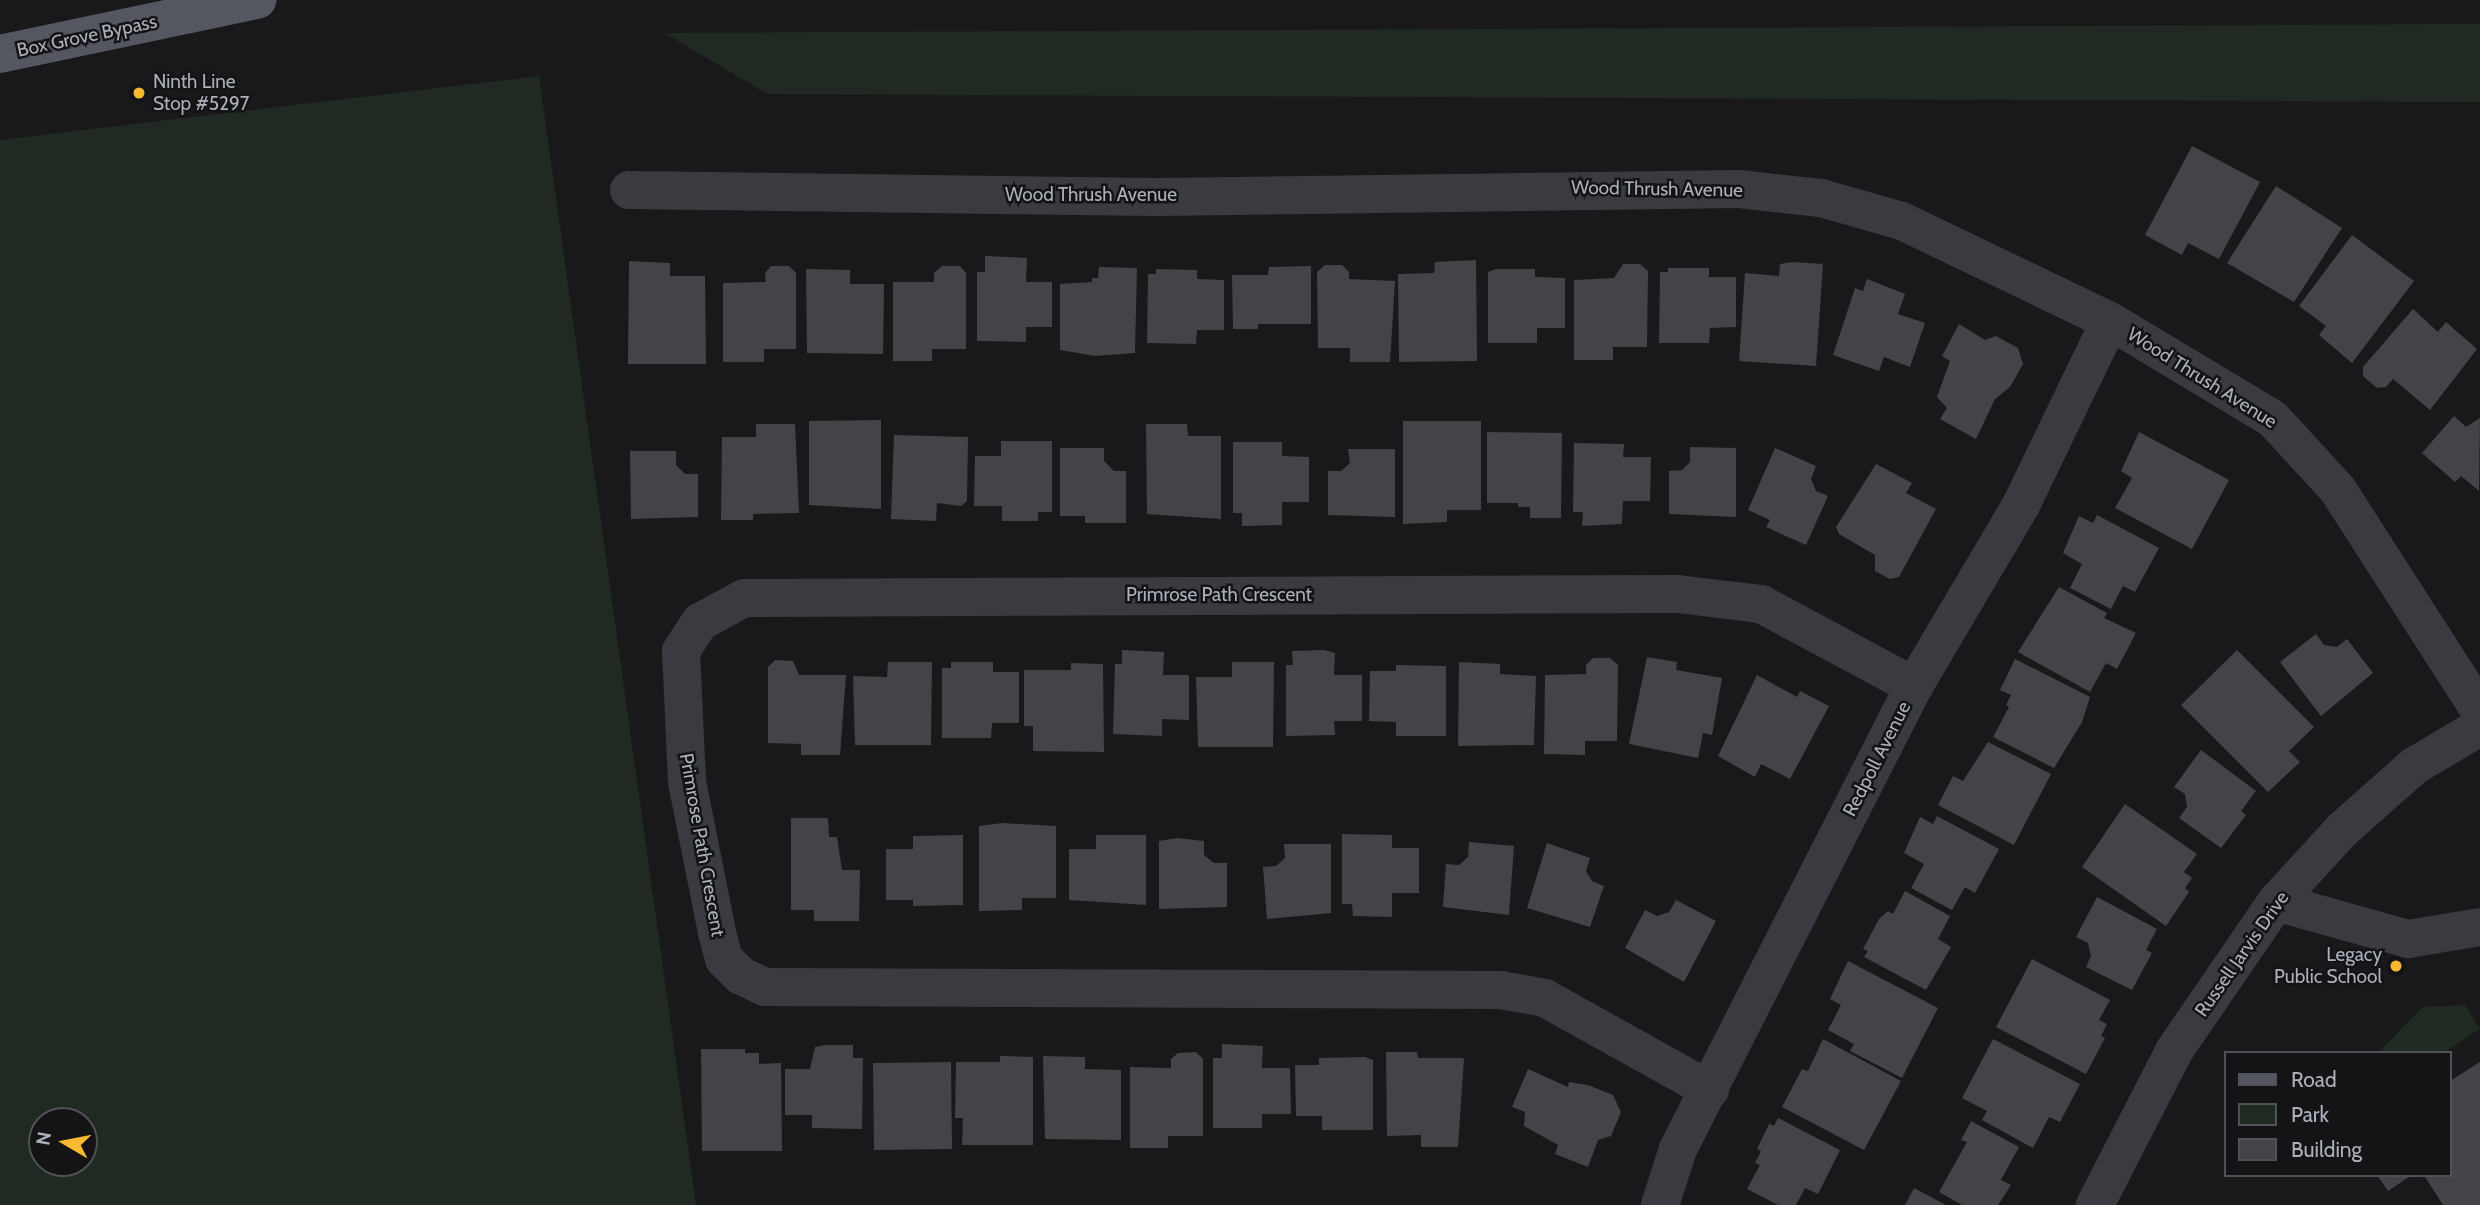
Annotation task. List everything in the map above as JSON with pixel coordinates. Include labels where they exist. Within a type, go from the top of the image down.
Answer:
[{"type":"main road","name":"Box Grove Bypass","points":[[0,54],[257,0]]},
{"type":"street","name":"Wood Thrush Avenue","points":[[629,190],[1156,197],[1739,188],[1821,198],[1902,221],[2110,321],[2273,419],[2338,490],[2480,711]]},
{"type":"street","name":"Redpoll Avenue","points":[[1660,1205],[1678,1149],[1914,686],[2021,505],[2110,321]]},
{"type":"street","name":"Primrose Path Crescent","points":[[1710,1090],[1545,998],[1501,990],[765,987],[741,976],[724,959],[717,932],[687,782],[681,651],[700,622],[744,598],[1678,594],[1761,604],[1914,686]]},
{"type":"street","name":"Russell Jarvis Drive","points":[[2095,1205],[2174,1051],[2276,902],[2342,830],[2414,766],[2480,727]]},
{"type":"street","points":[[2276,902],[2408,939],[2480,927]]},
{"type":"green space","points":[[2480,24],[2480,102],[768,94],[664,33]]},
{"type":"green space","points":[[539,76],[696,1205],[0,1205],[0,140]]},
{"type":"green space","points":[[2465,1005],[2480,1029],[2446,1051],[2380,1051],[2423,1007]]},
{"type":"building","points":[[2192,146],[2260,182],[2219,259],[2188,243],[2182,255],[2145,235]]},
{"type":"building","points":[[2276,186],[2342,228],[2294,302],[2227,263]]},
{"type":"building","points":[[2352,235],[2414,281],[2352,363],[2319,335],[2326,326],[2299,306]]},
{"type":"building","points":[[985,256],[1027,258],[1026,282],[1052,282],[1052,327],[1026,327],[1026,342],[977,341],[977,272],[985,272]]},
{"type":"building","points":[[1476,260],[1477,361],[1399,362],[1398,274],[1434,273],[1435,262]]},
{"type":"building","points":[[629,261],[670,263],[670,276],[705,276],[706,364],[628,364]]},
{"type":"building","points":[[1623,264],[1640,264],[1648,271],[1647,347],[1613,347],[1613,360],[1574,360],[1574,280],[1614,278]]},
{"type":"building","points":[[1780,264],[1823,264],[1816,366],[1739,361],[1745,273],[1779,276]]},
{"type":"building","points":[[1325,265],[1342,265],[1349,272],[1349,279],[1395,281],[1390,362],[1350,362],[1350,348],[1318,348],[1317,272]]},
{"type":"building","points":[[771,266],[789,266],[796,273],[796,349],[764,349],[764,362],[723,362],[723,283],[766,282],[765,273]]},
{"type":"building","points":[[942,266],[960,266],[966,273],[966,349],[932,349],[932,361],[893,361],[893,282],[934,282],[934,273]]},
{"type":"building","points":[[1311,266],[1311,324],[1258,324],[1258,329],[1233,329],[1232,275],[1268,275],[1269,267]]},
{"type":"building","points":[[1099,267],[1137,268],[1135,353],[1095,356],[1060,350],[1060,284],[1092,282],[1092,278],[1098,278]]},
{"type":"building","points":[[1668,268],[1709,268],[1709,277],[1736,277],[1736,327],[1710,328],[1709,343],[1659,343],[1660,272],[1668,272]]},
{"type":"building","points":[[806,269],[850,270],[850,284],[884,284],[883,354],[807,353]]},
{"type":"building","points":[[1156,269],[1197,270],[1197,279],[1224,280],[1224,330],[1197,330],[1196,344],[1147,343],[1148,274],[1156,274]]},
{"type":"building","points":[[1496,269],[1535,269],[1535,277],[1565,278],[1565,328],[1537,328],[1537,343],[1488,343],[1488,272]]},
{"type":"building","points":[[1867,279],[1905,294],[1898,314],[1925,323],[1910,367],[1884,357],[1879,371],[1833,355],[1855,288],[1863,291]]},
{"type":"building","points":[[2413,309],[2438,332],[2446,322],[2477,349],[2430,410],[2393,379],[2386,387],[2377,388],[2363,376],[2363,367]]},
{"type":"building","points":[[1959,324],[1985,340],[1996,336],[2018,348],[2023,364],[2010,387],[1995,399],[1976,439],[1940,419],[1947,408],[1937,397],[1950,361],[1942,356]]},
{"type":"building","points":[[2454,416],[2466,427],[2480,418],[2479,491],[2461,476],[2455,482],[2422,453]]},
{"type":"building","points":[[881,420],[881,509],[809,505],[809,421]]},
{"type":"building","points":[[1403,421],[1481,421],[1481,510],[1447,510],[1447,522],[1403,524]]},
{"type":"building","points":[[756,424],[795,424],[799,513],[753,514],[753,520],[721,520],[722,437],[756,437]]},
{"type":"building","points":[[1146,424],[1187,424],[1188,436],[1221,436],[1221,519],[1147,514]]},
{"type":"building","points":[[1487,432],[1562,433],[1561,518],[1530,518],[1530,507],[1518,507],[1518,503],[1487,503]]},
{"type":"building","points":[[2139,432],[2229,480],[2192,549],[2115,508],[2132,478],[2121,471]]},
{"type":"building","points":[[894,435],[968,437],[967,501],[961,506],[937,503],[936,521],[891,519]]},
{"type":"building","points":[[1001,441],[1052,441],[1052,512],[1038,512],[1038,521],[1002,521],[1002,506],[974,506],[975,456],[1001,456]]},
{"type":"building","points":[[1233,442],[1282,442],[1282,456],[1309,457],[1309,502],[1282,502],[1282,525],[1242,526],[1242,513],[1233,513]]},
{"type":"building","points":[[1574,443],[1624,444],[1623,457],[1651,457],[1650,501],[1623,501],[1622,524],[1582,526],[1583,512],[1573,512]]},
{"type":"building","points":[[1690,447],[1736,448],[1736,517],[1669,514],[1669,471],[1682,470],[1690,462]]},
{"type":"building","points":[[1060,448],[1104,448],[1104,461],[1114,471],[1126,471],[1126,523],[1085,523],[1085,516],[1060,516]]},
{"type":"building","points":[[1775,448],[1816,466],[1811,479],[1816,491],[1828,496],[1806,545],[1766,527],[1770,520],[1748,510]]},
{"type":"building","points":[[1348,449],[1395,449],[1395,517],[1328,515],[1328,471],[1341,471],[1350,463]]},
{"type":"building","points":[[630,451],[676,451],[676,465],[685,474],[698,474],[698,517],[631,519]]},
{"type":"building","points":[[1876,464],[1912,483],[1906,493],[1936,509],[1899,577],[1890,579],[1875,571],[1875,555],[1839,534],[1836,527]]},
{"type":"building","points":[[2097,515],[2159,548],[2135,592],[2123,586],[2111,609],[2070,588],[2082,564],[2063,553],[2079,516],[2093,523]]},
{"type":"building","points":[[2059,587],[2107,613],[2104,618],[2136,633],[2117,669],[2106,663],[2090,692],[2018,652]]},
{"type":"building","points":[[2316,634],[2324,645],[2337,647],[2347,639],[2373,673],[2321,716],[2280,662]]},
{"type":"building","points":[[1122,650],[1164,652],[1163,675],[1189,675],[1189,720],[1162,719],[1162,736],[1113,734],[1115,664],[1122,664]]},
{"type":"building","points":[[1324,650],[1335,653],[1334,675],[1362,675],[1362,721],[1334,721],[1335,735],[1286,736],[1286,665],[1293,665],[1292,651]]},
{"type":"building","points":[[2237,650],[2314,727],[2289,751],[2300,762],[2268,792],[2181,705]]},
{"type":"building","points":[[1647,657],[1677,662],[1676,670],[1722,678],[1712,735],[1703,733],[1698,758],[1629,744]]},
{"type":"building","points":[[1593,658],[1610,658],[1618,665],[1617,741],[1585,741],[1585,755],[1544,754],[1545,675],[1586,674],[1586,665]]},
{"type":"building","points":[[2015,659],[2090,697],[2082,722],[2054,768],[1993,737],[2009,707],[2006,705],[2011,695],[2000,690]]},
{"type":"building","points":[[775,660],[793,661],[799,675],[846,675],[840,755],[801,755],[801,744],[768,743],[768,667]]},
{"type":"building","points":[[888,662],[932,662],[931,745],[855,745],[853,676],[887,677]]},
{"type":"building","points":[[951,662],[993,662],[993,672],[1019,672],[1019,723],[992,723],[991,738],[942,738],[942,668],[951,668]]},
{"type":"building","points":[[1232,662],[1274,662],[1273,747],[1198,747],[1196,677],[1232,677]]},
{"type":"building","points":[[1459,662],[1500,664],[1500,674],[1536,676],[1534,745],[1458,746]]},
{"type":"building","points":[[1071,663],[1103,664],[1104,752],[1033,751],[1033,726],[1024,726],[1024,670],[1071,670]]},
{"type":"building","points":[[1396,665],[1446,666],[1446,736],[1396,736],[1396,722],[1369,721],[1370,671],[1396,671]]},
{"type":"building","points":[[1757,675],[1797,697],[1800,691],[1829,706],[1790,779],[1761,764],[1755,777],[1718,756]]},
{"type":"building","points":[[1988,742],[2051,774],[2014,845],[1938,805],[1953,776],[1963,781]]},
{"type":"building","points":[[2201,750],[2256,791],[2241,811],[2246,815],[2221,848],[2179,818],[2187,807],[2185,794],[2174,787]]},
{"type":"building","points":[[2125,804],[2197,854],[2184,872],[2192,878],[2185,888],[2189,892],[2166,926],[2082,867]]},
{"type":"building","points":[[1937,816],[1999,849],[1975,893],[1965,887],[1952,910],[1911,888],[1924,864],[1904,853],[1920,817],[1933,824]]},
{"type":"building","points":[[791,818],[828,818],[829,837],[837,837],[842,870],[860,870],[859,921],[814,921],[814,910],[791,910]]},
{"type":"building","points":[[1002,823],[1056,826],[1056,898],[1022,898],[1022,910],[979,911],[979,826]]},
{"type":"building","points":[[1342,834],[1392,835],[1392,848],[1419,848],[1419,893],[1392,893],[1392,917],[1353,916],[1352,904],[1342,904]]},
{"type":"building","points":[[963,835],[963,905],[913,906],[913,900],[886,900],[886,849],[913,849],[913,836]]},
{"type":"building","points":[[1096,835],[1146,835],[1146,905],[1069,900],[1069,849],[1096,849]]},
{"type":"building","points":[[1177,838],[1204,841],[1204,855],[1214,863],[1227,863],[1227,907],[1159,909],[1159,841]]},
{"type":"building","points":[[1469,842],[1514,846],[1509,915],[1443,907],[1446,864],[1459,865],[1468,857]]},
{"type":"building","points":[[1547,843],[1590,858],[1586,871],[1592,881],[1604,886],[1590,927],[1527,908]]},
{"type":"building","points":[[1284,844],[1331,844],[1331,913],[1267,919],[1263,867],[1276,866],[1285,858]]},
{"type":"building","points":[[1905,891],[1950,916],[1938,939],[1951,947],[1926,990],[1864,957],[1868,951],[1863,949],[1879,919],[1888,911],[1893,914]]},
{"type":"building","points":[[2097,897],[2157,929],[2146,950],[2152,953],[2132,990],[2086,967],[2091,956],[2088,943],[2076,937]]},
{"type":"building","points":[[1676,900],[1716,921],[1684,982],[1625,948],[1645,910],[1657,916],[1669,912]]},
{"type":"building","points":[[2032,959],[2110,1000],[2099,1020],[2107,1024],[2101,1036],[2105,1038],[2086,1074],[1996,1027]]},
{"type":"building","points":[[1848,961],[1938,1008],[1902,1078],[1850,1051],[1854,1044],[1828,1030],[1841,1005],[1830,999]]},
{"type":"building","points":[[1823,1039],[1901,1081],[1864,1150],[1782,1107],[1802,1069],[1808,1071]]},
{"type":"building","points":[[1993,1039],[2080,1084],[2060,1122],[2049,1117],[2033,1148],[1982,1120],[1987,1111],[1962,1098]]},
{"type":"building","points":[[1222,1044],[1263,1046],[1262,1068],[1290,1068],[1291,1114],[1262,1114],[1262,1128],[1213,1128],[1213,1058],[1222,1058]]},
{"type":"building","points":[[853,1045],[853,1058],[863,1058],[862,1129],[812,1128],[812,1115],[785,1115],[785,1069],[810,1069],[815,1047]]},
{"type":"building","points":[[701,1049],[745,1049],[745,1053],[759,1053],[759,1064],[781,1063],[782,1151],[702,1151]]},
{"type":"building","points":[[1196,1052],[1203,1059],[1203,1136],[1168,1136],[1168,1148],[1130,1148],[1130,1067],[1171,1068],[1171,1059],[1178,1053]]},
{"type":"building","points":[[1386,1052],[1417,1052],[1418,1058],[1464,1058],[1458,1147],[1421,1147],[1421,1135],[1387,1136]]},
{"type":"building","points":[[1000,1056],[1033,1057],[1033,1145],[962,1145],[963,1118],[955,1118],[956,1062],[1000,1062]]},
{"type":"building","points":[[1043,1056],[1085,1057],[1085,1069],[1121,1070],[1121,1140],[1045,1139]]},
{"type":"building","points":[[1365,1057],[1373,1060],[1373,1130],[1322,1130],[1322,1116],[1296,1116],[1295,1065],[1319,1065],[1319,1058]]},
{"type":"building","points":[[951,1062],[952,1149],[874,1150],[873,1063]]},
{"type":"building","points":[[2480,1062],[2480,1205],[2443,1205],[2425,1177],[2452,1177],[2452,1080]]},
{"type":"building","points":[[1528,1069],[1568,1087],[1569,1082],[1588,1085],[1613,1095],[1621,1112],[1611,1136],[1598,1140],[1588,1167],[1555,1154],[1558,1145],[1524,1126],[1525,1112],[1512,1107]]},
{"type":"building","points":[[1778,1118],[1840,1150],[1818,1194],[1805,1188],[1796,1205],[1778,1205],[1747,1189],[1760,1165],[1755,1163],[1761,1151],[1757,1149],[1769,1124],[1774,1126]]},
{"type":"building","points":[[1971,1121],[2019,1147],[2001,1180],[2011,1185],[1998,1205],[1962,1205],[1939,1192],[1967,1142],[1961,1140]]},
{"type":"building","points":[[2378,1177],[2409,1177],[2388,1191]]},
{"type":"building","points":[[1914,1188],[1946,1205],[1905,1205]]},
{"type":"place","name":"Ninth Line Stop #5297","points":[[139,93]]},
{"type":"place","name":"Legacy Public School","points":[[2396,966]]}]
